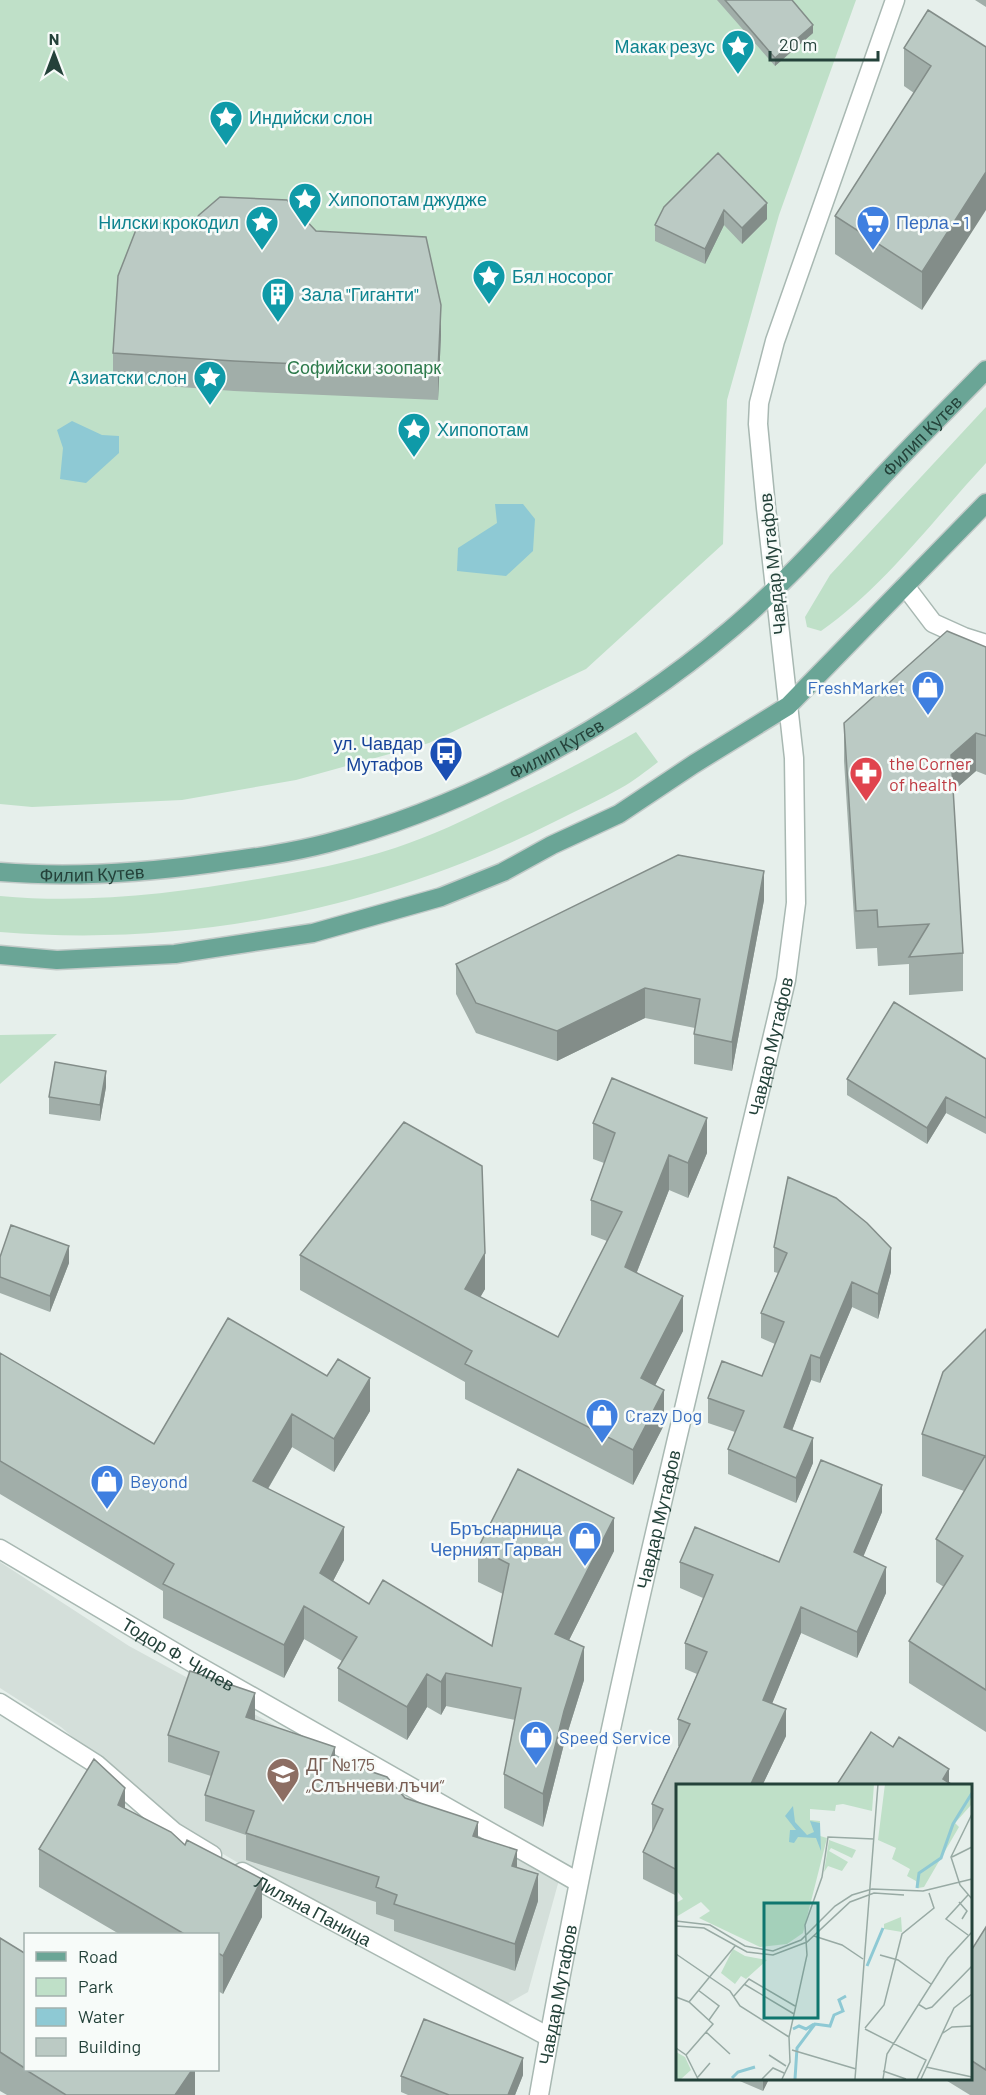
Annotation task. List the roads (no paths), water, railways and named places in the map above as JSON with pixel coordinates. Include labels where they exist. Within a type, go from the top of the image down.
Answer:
[{"type":"main road","name":"Филип Кутев","points":[[0,872],[34,875],[96,875],[172,869],[271,855],[326,843],[382,827],[479,789],[533,762],[676,673],[729,631],[775,590],[986,370]]},
{"type":"main road","points":[[0,955],[57,960],[175,954],[313,933],[441,897],[503,872],[552,844],[619,814],[788,706],[986,503]]},
{"type":"street","name":"Чавдар Мутафов","points":[[539,2095],[578,1882],[658,1518],[786,980],[796,903],[794,758],[758,424],[759,403],[775,341],[896,0]]},
{"type":"street","points":[[905,586],[933,623],[986,644]]},
{"type":"street","name":"Тодор Ф. Чипев","points":[[0,1549],[193,1663],[578,1882]]},
{"type":"street","name":"Лиляна Паница","points":[[0,1703],[96,1764],[174,1832],[232,1867],[549,2037]]},
{"type":"water","points":[[72,421],[102,435],[119,436],[119,453],[86,483],[60,479],[63,448],[57,430]]},
{"type":"water","points":[[495,504],[523,504],[535,519],[533,551],[506,576],[457,571],[458,548],[497,523]]},
{"type":"place","name":"Макак резус","points":[[738,75]]},
{"type":"place","name":"Индийски слон","points":[[226,146]]},
{"type":"place","name":"Хипопотам джудже","points":[[305,228]]},
{"type":"place","name":"Нилски крокодил","points":[[262,251]]},
{"type":"place","name":"Перла - 1","points":[[873,251]]},
{"type":"place","name":"Бял носорог","points":[[489,305]]},
{"type":"place","name":"Зала \"Гиганти\"","points":[[278,323]]},
{"type":"place","name":"Азиатски слон","points":[[210,406]]},
{"type":"place","name":"Хипопотам","points":[[414,458]]},
{"type":"place","name":"FreshMarket","points":[[928,716]]},
{"type":"place","name":"ул. Чавдар Мутафов","points":[[446,782]]},
{"type":"place","name":"the Corner of health","points":[[866,802]]},
{"type":"place","name":"Crazy Dog","points":[[602,1444]]},
{"type":"place","name":"Beyond","points":[[107,1510]]},
{"type":"place","name":"Бръснарница Черният Гарван","points":[[585,1567]]},
{"type":"place","name":"Speed Service","points":[[536,1766]]},
{"type":"place","name":"ДГ №175 „Слънчеви лъчи“","points":[[283,1803]]},
{"type":"park label","name":"Софийски зоопарк","points":[[364,367]]}]
